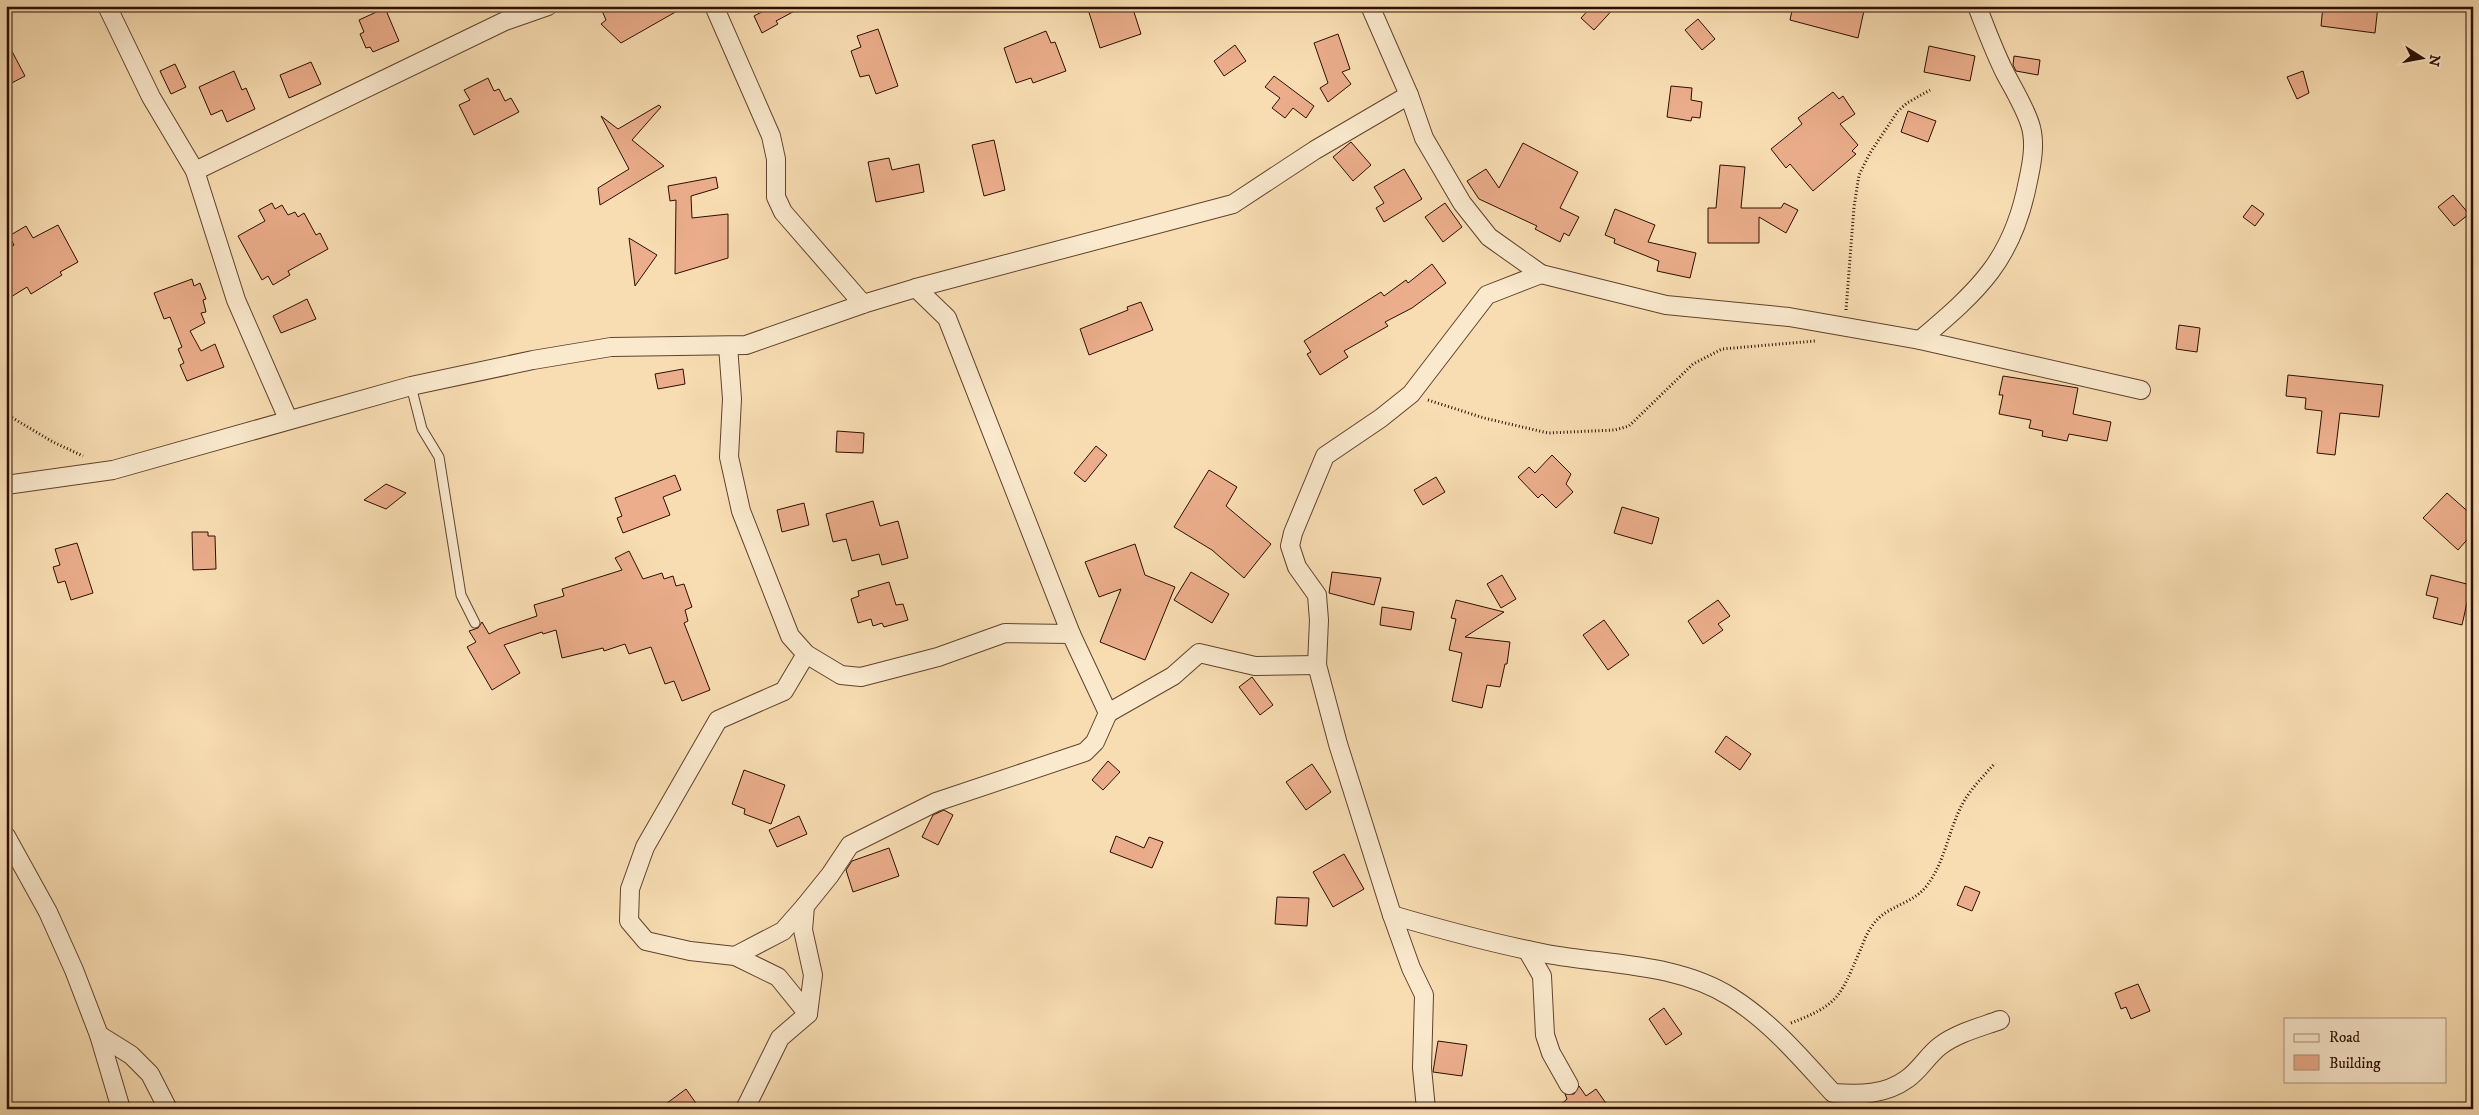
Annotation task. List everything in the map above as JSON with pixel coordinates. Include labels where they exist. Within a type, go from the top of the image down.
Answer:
[{"type":"street","points":[[108,6],[151,97],[195,171],[236,300],[288,419]]},
{"type":"street","points":[[195,171],[505,21],[548,6]]},
{"type":"street","points":[[714,6],[771,136],[776,159],[776,196],[783,212],[863,304]]},
{"type":"street","points":[[1370,6],[1409,95],[1424,138],[1462,203],[1490,237],[1541,274],[1666,305],[1789,317],[1920,340],[2141,390]]},
{"type":"street","points":[[1920,340],[1969,298],[1988,276],[2015,230],[2030,173],[2033,144],[2031,125],[1991,44],[1977,6]]},
{"type":"street","points":[[6,485],[113,470],[288,419],[411,386],[533,360],[611,347],[746,345],[863,304],[916,288],[1233,204],[1316,150],[1409,95]]},
{"type":"street","points":[[1426,1109],[1422,1068],[1424,995],[1411,968],[1392,915],[1338,744],[1317,665],[1319,620],[1317,596],[1297,567],[1290,546],[1293,533],[1325,456],[1382,418],[1411,394],[1488,295],[1541,274]]},
{"type":"street","points":[[916,288],[947,318],[1071,634],[1108,713]]},
{"type":"street","points":[[728,346],[732,399],[728,457],[741,511],[790,636],[806,654],[842,675],[861,677],[938,657],[1005,633],[1071,634]]},
{"type":"street","points":[[735,956],[783,931],[830,875],[850,844],[936,802],[1085,752],[1095,742],[1108,713],[1173,676],[1199,653],[1255,666],[1317,665]]},
{"type":"street","points":[[806,654],[784,691],[718,720],[645,847],[630,889],[629,920],[646,941],[690,950],[735,956],[778,977],[808,1014]]},
{"type":"street","points":[[6,836],[48,912],[99,1035],[121,1109]]},
{"type":"street","points":[[745,1109],[780,1038],[808,1014],[813,975],[804,930],[805,906]]},
{"type":"street","points":[[1392,915],[1498,944],[1662,971],[1699,981],[1730,996],[1774,1029],[1834,1093],[1860,1095],[1878,1093],[1907,1079],[1940,1046],[1976,1028],[2000,1020]]},
{"type":"street","points":[[1527,950],[1542,976],[1545,1035],[1551,1053],[1569,1085]]},
{"type":"street","points":[[99,1035],[131,1056],[150,1074],[168,1109]]},
{"type":"lane","points":[[411,386],[422,429],[439,458],[461,596],[475,623]]},
{"type":"path","points":[[1411,394],[1484,418],[1548,433],[1615,430],[1629,426],[1686,370],[1708,355],[1722,349],[1821,340],[1844,326],[1854,207],[1859,175],[1870,153],[1898,111],[1907,102],[1930,90]]},
{"type":"path","points":[[6,414],[53,442],[113,470]]},
{"type":"path","points":[[1774,1029],[1813,1014],[1838,997],[1873,924],[1890,908],[1915,898],[1929,883],[1942,859],[1962,805],[1976,784],[1995,763]]},
{"type":"building","points":[[600,6],[686,6],[621,43],[601,24],[606,20]]},
{"type":"building","points":[[773,6],[804,6],[776,21],[778,24],[762,33],[754,16]]},
{"type":"building","points":[[1087,6],[1132,6],[1141,34],[1100,48]]},
{"type":"building","points":[[1592,6],[1616,6],[1594,30],[1581,18]]},
{"type":"building","points":[[1793,6],[1865,6],[1858,38],[1790,20]]},
{"type":"building","points":[[2323,6],[2378,6],[2375,33],[2321,26]]},
{"type":"building","points":[[385,8],[399,41],[373,52],[370,47],[366,48],[360,34],[364,32],[359,20]]},
{"type":"building","points":[[1698,19],[1715,39],[1702,50],[1685,30]]},
{"type":"building","points":[[878,29],[898,86],[876,94],[869,75],[860,77],[851,51],[861,47],[857,36]]},
{"type":"building","points":[[1046,31],[1051,43],[1055,42],[1066,71],[1033,83],[1031,78],[1016,83],[1004,48]]},
{"type":"building","points":[[1338,34],[1350,69],[1342,72],[1351,84],[1328,102],[1320,88],[1328,83],[1314,43]]},
{"type":"building","points":[[6,40],[25,76],[6,86]]},
{"type":"building","points":[[1235,45],[1246,61],[1224,76],[1214,61]]},
{"type":"building","points":[[1929,46],[1975,56],[1970,81],[1924,72]]},
{"type":"building","points":[[2014,56],[2040,60],[2038,75],[2016,71],[2013,65]]},
{"type":"building","points":[[311,62],[321,84],[289,98],[280,75]]},
{"type":"building","points":[[175,64],[186,87],[171,94],[160,71]]},
{"type":"building","points":[[234,71],[242,90],[246,88],[255,109],[227,122],[222,110],[211,115],[199,87]]},
{"type":"building","points":[[2303,71],[2309,93],[2297,99],[2287,77]]},
{"type":"building","points":[[1274,76],[1314,106],[1306,118],[1293,108],[1285,118],[1272,108],[1280,98],[1265,87]]},
{"type":"building","points":[[488,78],[494,91],[499,89],[505,101],[511,98],[519,112],[474,135],[459,105],[470,100],[464,90]]},
{"type":"building","points":[[1671,86],[1692,88],[1691,100],[1702,102],[1700,118],[1692,117],[1691,121],[1667,117]]},
{"type":"building","points":[[1833,92],[1839,99],[1843,96],[1855,114],[1840,124],[1858,145],[1852,151],[1856,154],[1813,191],[1790,164],[1786,168],[1771,149],[1802,124],[1798,118]]},
{"type":"building","points":[[659,105],[661,107],[632,140],[664,166],[600,205],[598,188],[629,169],[601,116],[618,129]]},
{"type":"building","points":[[1908,111],[1936,121],[1928,142],[1901,132]]},
{"type":"building","points":[[994,140],[1005,190],[984,196],[972,145]]},
{"type":"building","points":[[1351,142],[1371,165],[1353,181],[1333,157]]},
{"type":"building","points":[[1523,143],[1578,172],[1560,208],[1579,217],[1569,236],[1564,233],[1560,242],[1535,229],[1537,226],[1479,199],[1467,181],[1486,169],[1499,188]]},
{"type":"building","points":[[889,158],[892,170],[919,164],[924,192],[876,202],[868,162]]},
{"type":"building","points":[[1720,165],[1745,167],[1741,208],[1781,208],[1784,203],[1798,210],[1786,233],[1759,217],[1759,243],[1708,243],[1708,208],[1716,208]]},
{"type":"building","points":[[1404,169],[1422,199],[1384,222],[1376,208],[1384,203],[1374,187]]},
{"type":"building","points":[[716,177],[718,188],[691,196],[692,218],[728,214],[728,258],[675,274],[676,200],[670,201],[668,186]]},
{"type":"building","points":[[2453,195],[2469,214],[2454,226],[2438,207]]},
{"type":"building","points":[[272,203],[275,209],[282,205],[288,215],[295,212],[298,217],[304,213],[316,235],[320,233],[328,249],[288,271],[290,275],[273,285],[268,276],[262,280],[238,236],[265,221],[259,210]]},
{"type":"building","points":[[1445,203],[1462,227],[1443,242],[1425,217]]},
{"type":"building","points":[[2252,205],[2264,214],[2255,226],[2243,217]]},
{"type":"building","points":[[1615,209],[1655,225],[1648,242],[1696,253],[1690,278],[1657,271],[1659,261],[1614,243],[1615,239],[1605,235]]},
{"type":"building","points":[[58,225],[78,262],[60,272],[62,275],[31,294],[27,287],[6,300],[6,249],[14,245],[9,236],[26,226],[33,238]]},
{"type":"building","points":[[629,238],[657,255],[635,286]]},
{"type":"building","points":[[1432,264],[1446,283],[1412,308],[1385,322],[1388,326],[1344,351],[1348,357],[1320,375],[1307,354],[1311,352],[1304,341],[1381,292],[1384,296],[1406,280],[1408,283]]},
{"type":"building","points":[[192,279],[194,286],[200,283],[206,299],[203,300],[206,312],[201,313],[205,323],[190,331],[201,351],[215,344],[224,367],[187,381],[180,365],[184,363],[178,349],[182,347],[170,317],[164,319],[154,293]]},
{"type":"building","points":[[307,299],[316,319],[281,333],[273,316]]},
{"type":"building","points":[[1141,302],[1153,330],[1089,355],[1080,329],[1128,310],[1127,307]]},
{"type":"building","points":[[2179,325],[2200,328],[2197,352],[2176,349]]},
{"type":"building","points":[[683,369],[685,384],[658,389],[655,374]]},
{"type":"building","points":[[2288,375],[2383,385],[2379,417],[2340,413],[2335,455],[2317,453],[2322,411],[2305,409],[2306,398],[2286,396]]},
{"type":"building","points":[[2003,376],[2078,388],[2073,414],[2111,422],[2107,441],[2069,434],[2067,441],[2042,436],[2043,431],[2029,428],[2031,420],[1999,414],[2003,395],[1999,395]]},
{"type":"building","points":[[837,431],[864,433],[863,453],[836,452]]},
{"type":"building","points":[[1096,446],[1107,455],[1085,482],[1074,473]]},
{"type":"building","points":[[1552,455],[1571,474],[1566,484],[1573,492],[1556,508],[1542,494],[1538,498],[1518,477],[1529,467],[1535,473]]},
{"type":"building","points":[[1209,470],[1237,487],[1226,506],[1271,544],[1244,578],[1212,550],[1174,527]]},
{"type":"building","points":[[675,475],[681,490],[663,497],[670,515],[623,533],[617,518],[622,516],[615,498]]},
{"type":"building","points":[[1436,477],[1445,492],[1423,505],[1414,490]]},
{"type":"building","points":[[386,484],[406,493],[386,509],[364,500]]},
{"type":"building","points":[[2447,493],[2473,516],[2473,533],[2458,550],[2423,518]]},
{"type":"building","points":[[873,501],[880,526],[898,521],[908,558],[882,565],[879,554],[852,561],[846,539],[833,542],[826,514]]},
{"type":"building","points":[[804,503],[809,525],[782,532],[777,510]]},
{"type":"building","points":[[1622,507],[1659,518],[1652,544],[1614,533]]},
{"type":"building","points":[[192,532],[208,532],[208,536],[215,536],[216,569],[193,570]]},
{"type":"building","points":[[77,543],[93,593],[71,600],[65,581],[58,583],[53,567],[60,565],[55,549]]},
{"type":"building","points":[[1135,544],[1145,575],[1175,587],[1145,660],[1100,642],[1121,589],[1099,597],[1085,562]]},
{"type":"building","points":[[629,551],[643,579],[662,573],[664,579],[673,576],[676,586],[684,584],[692,607],[685,610],[688,621],[684,623],[710,690],[682,701],[674,681],[665,684],[651,647],[629,654],[625,644],[604,651],[603,648],[562,658],[556,630],[543,634],[542,632],[504,645],[520,673],[492,690],[467,647],[476,642],[469,631],[478,628],[482,622],[489,634],[537,616],[534,605],[564,596],[562,589],[622,570],[615,558]]},
{"type":"building","points":[[1191,572],[1229,594],[1212,623],[1174,600]]},
{"type":"building","points":[[1332,572],[1381,578],[1374,605],[1329,593]]},
{"type":"building","points":[[1502,575],[1516,599],[1501,608],[1487,584]]},
{"type":"building","points":[[2431,575],[2471,585],[2462,625],[2433,618],[2438,598],[2426,595]]},
{"type":"building","points":[[889,582],[896,605],[903,604],[908,620],[884,627],[882,623],[873,626],[871,619],[858,623],[851,599],[859,596],[858,591]]},
{"type":"building","points":[[1456,600],[1504,612],[1465,637],[1510,642],[1507,664],[1505,664],[1500,687],[1487,685],[1482,708],[1452,701],[1462,653],[1449,650],[1456,619],[1451,618]]},
{"type":"building","points":[[1718,600],[1730,616],[1718,624],[1723,630],[1703,644],[1688,621]]},
{"type":"building","points":[[1382,607],[1414,612],[1411,630],[1380,625]]},
{"type":"building","points":[[1604,620],[1629,655],[1608,670],[1583,635]]},
{"type":"building","points":[[1252,677],[1273,705],[1260,715],[1239,687]]},
{"type":"building","points":[[1726,736],[1751,754],[1740,770],[1715,752]]},
{"type":"building","points":[[1108,761],[1120,772],[1103,790],[1092,780]]},
{"type":"building","points":[[1312,764],[1331,792],[1306,810],[1286,782]]},
{"type":"building","points":[[744,770],[785,785],[771,824],[744,814],[745,809],[732,804]]},
{"type":"building","points":[[944,810],[953,815],[938,845],[922,837],[933,815]]},
{"type":"building","points":[[799,816],[807,834],[777,847],[769,830]]},
{"type":"building","points":[[1116,836],[1144,848],[1149,837],[1163,842],[1152,868],[1110,852]]},
{"type":"building","points":[[889,848],[899,876],[853,892],[846,870],[852,861]]},
{"type":"building","points":[[1344,854],[1364,889],[1333,907],[1313,872]]},
{"type":"building","points":[[1965,886],[1980,892],[1972,911],[1957,905]]},
{"type":"building","points":[[1277,897],[1309,898],[1307,926],[1275,924]]},
{"type":"building","points":[[2138,984],[2150,1011],[2131,1019],[2126,1007],[2121,1009],[2115,993]]},
{"type":"building","points":[[1664,1008],[1682,1034],[1666,1045],[1649,1019]]},
{"type":"building","points":[[1438,1041],[1467,1045],[1462,1076],[1433,1072]]},
{"type":"building","points":[[1579,1086],[1586,1096],[1596,1089],[1610,1109],[1556,1109],[1567,1099],[1565,1094],[1574,1094]]},
{"type":"building","points":[[686,1089],[700,1109],[659,1109]]}]
